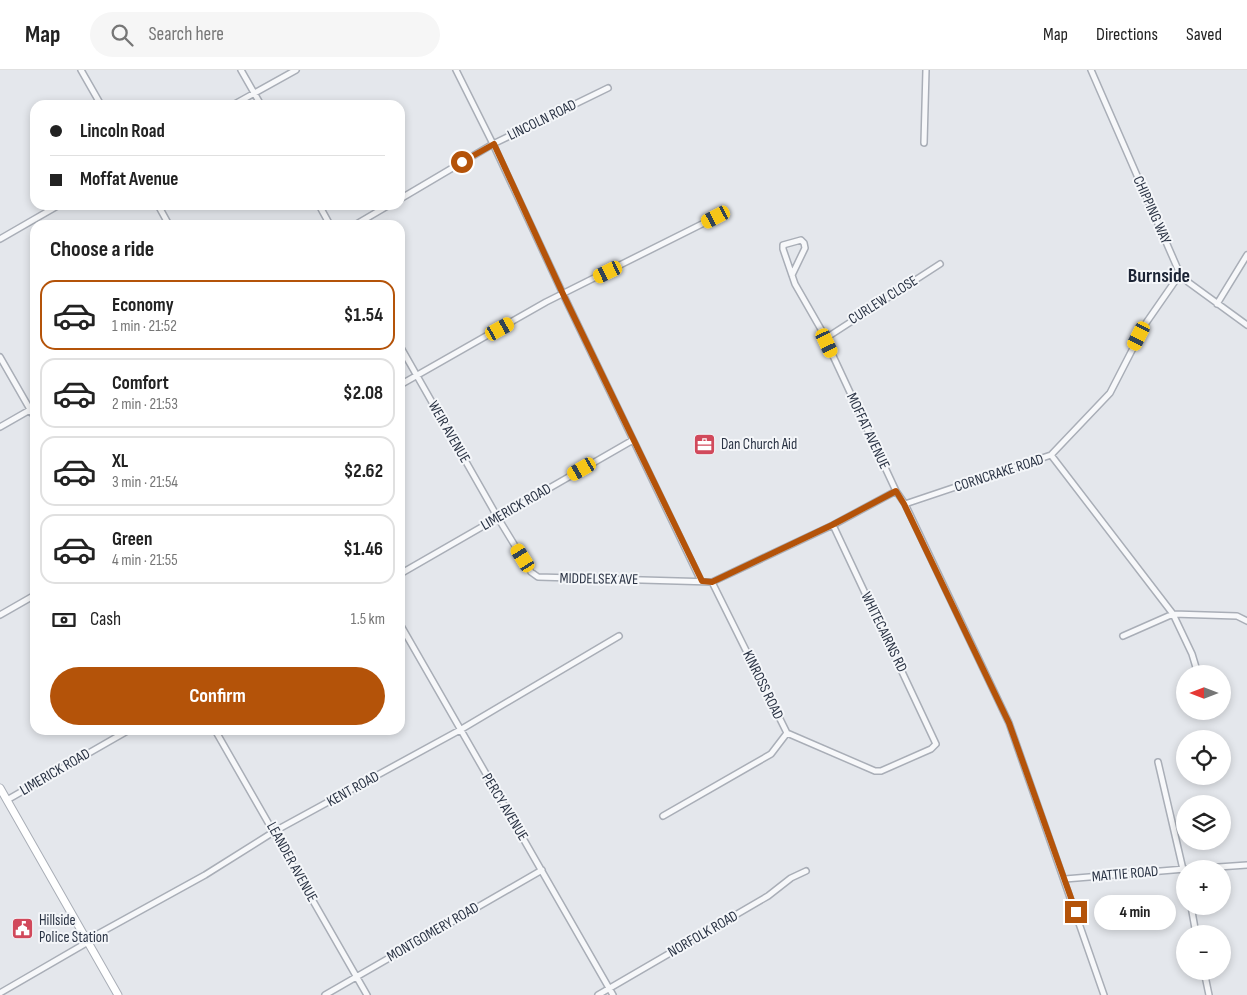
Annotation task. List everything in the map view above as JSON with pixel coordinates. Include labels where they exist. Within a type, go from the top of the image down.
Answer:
[{"type":"main road","points":[[0,788],[118,995]]},
{"type":"street","points":[[81,70],[98,100]]},
{"type":"street","points":[[241,70],[258,100]]},
{"type":"street","points":[[242,100],[296,70]]},
{"type":"street","points":[[456,70],[494,144],[563,294],[702,581],[712,582],[832,525],[896,491]]},
{"type":"street","points":[[924,143],[926,70]]},
{"type":"street","name":"CHIPPING WAY","points":[[1090,70],[1180,274],[1188,282],[1247,325]]},
{"type":"street","name":"LINCOLN ROAD","points":[[405,196],[494,144],[608,88]]},
{"type":"street","points":[[33,220],[50,210]]},
{"type":"street","points":[[364,220],[380,210]]},
{"type":"street","points":[[405,382],[563,294],[716,217]]},
{"type":"street","points":[[0,239],[30,222]]},
{"type":"street","name":"MOFFAT AVENUE","points":[[792,276],[805,248],[801,240],[783,245],[792,276],[826,338],[896,491],[1009,723],[1104,995]]},
{"type":"street","points":[[1217,304],[1247,255]]},
{"type":"street","name":"CURLEW CLOSE","points":[[826,338],[940,264]]},
{"type":"street","name":"CORNCRAKE ROAD","points":[[904,504],[1051,455],[1110,393],[1146,323],[1180,274]]},
{"type":"street","name":"WEIR AVENUE","points":[[405,355],[498,518]]},
{"type":"street","points":[[0,357],[30,403]]},
{"type":"street","points":[[0,427],[30,410]]},
{"type":"street","name":"LIMERICK ROAD","points":[[405,571],[633,440]]},
{"type":"street","points":[[1051,455],[1172,614],[1192,654],[1195,665]]},
{"type":"street","name":"MIDDELSEX AVE","points":[[498,518],[531,572],[538,576],[702,581]]},
{"type":"street","name":"WHITECAIRNS RD","points":[[787,733],[875,771],[881,771],[934,748],[936,744],[832,525]]},
{"type":"street","name":"KINROSS ROAD","points":[[663,816],[771,754],[787,733],[712,582]]},
{"type":"street","points":[[0,615],[30,598]]},
{"type":"street","points":[[1123,636],[1172,614],[1239,617],[1247,621]]},
{"type":"street","name":"PERCY AVENUE","points":[[405,633],[613,995]]},
{"type":"street","name":"KENT ROAD","points":[[0,993],[87,941],[206,875],[275,831],[460,730],[619,636]]},
{"type":"street","name":"LIMERICK ROAD","points":[[7,800],[119,735]]},
{"type":"street","name":"LEANDER AVENUE","points":[[218,735],[275,831],[367,995]]},
{"type":"street","points":[[1158,762],[1182,860]]},
{"type":"street","points":[[1231,866],[1247,865]]},
{"type":"street","name":"MONTGOMERY ROAD","points":[[325,995],[542,870]]},
{"type":"street","name":"MATTIE ROAD","points":[[1065,879],[1176,870]]},
{"type":"street","name":"NORFOLK ROAD","points":[[598,995],[768,896],[791,878],[806,871]]},
{"type":"street","points":[[1206,980],[1209,995]]},
{"type":"place","name":"Dan Church Aid","points":[[705,444]]},
{"type":"place","name":"Hillside Police Station","points":[[23,929]]},
{"type":"district","name":"Burnside","points":[[1159,276]]},
{"type":"route","points":[[462,162],[494,144],[563,294],[702,581],[712,582],[832,525],[896,491],[1009,723],[1076,912]]}]
